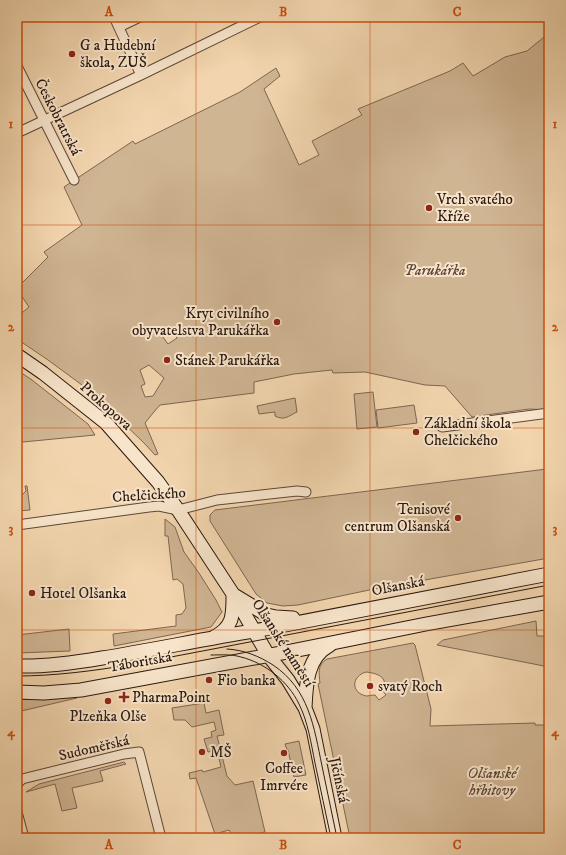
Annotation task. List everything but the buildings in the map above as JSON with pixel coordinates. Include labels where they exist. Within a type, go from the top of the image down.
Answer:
[{"type":"street","points":[[114,17],[141,75]]},
{"type":"street","points":[[119,27],[140,17]]},
{"type":"street","points":[[17,133],[260,17]]},
{"type":"street","name":"Českobratrská","points":[[17,66],[74,180]]},
{"type":"street","name":"Prokopova","points":[[17,355],[43,373],[106,424],[158,482],[178,510]]},
{"type":"street","points":[[442,427],[549,414]]},
{"type":"street","name":"Chelčického","points":[[17,525],[159,506],[178,510],[217,500],[297,491],[306,492]]},
{"type":"street","name":"Olšanské náměstí","points":[[178,510],[233,594],[268,654],[288,680],[305,708],[313,729]]},
{"type":"street","name":"Olšanská","points":[[254,631],[549,574]]},
{"type":"street","name":"Olšanské náměstí","points":[[233,594],[267,615],[276,617],[316,618]]},
{"type":"street","name":"Olšanské náměstí","points":[[213,637],[222,633],[229,624],[233,615],[233,594]]},
{"type":"street","points":[[268,654],[549,602]]},
{"type":"street","name":"Táboritská","points":[[17,666],[59,665],[254,631]]},
{"type":"street","name":"Olšanské náměstí","points":[[305,708],[310,666],[318,654],[333,643]]},
{"type":"street","name":"Táboritská","points":[[19,694],[81,690],[268,654]]},
{"type":"street","name":"Jičínská","points":[[313,729],[335,838]]},
{"type":"street","name":"Sudoměřská","points":[[17,784],[22,779],[124,754],[139,752],[161,838]]},
{"type":"street","points":[[17,812],[24,838]]},
{"type":"green space","name":"Parukářka","points":[[549,33],[549,402],[547,402],[547,410],[529,409],[472,417],[445,386],[425,385],[365,372],[333,373],[332,370],[294,374],[254,382],[254,393],[160,405],[145,423],[158,454],[155,455],[111,411],[82,385],[17,339],[17,317],[29,307],[21,295],[17,296],[17,288],[48,257],[44,252],[82,225],[64,187],[133,141],[135,144],[240,92],[276,68],[280,76],[264,89],[299,165],[319,155],[312,141],[362,115],[358,109],[450,71],[463,63],[473,76],[505,57],[527,51]],"holes":[[[170,326],[177,338],[168,344],[160,333]],[[149,365],[164,378],[153,396],[145,397],[141,386],[145,384],[140,370]]]},
{"type":"green space","points":[[17,370],[88,424],[95,435],[23,442],[17,434]]},
{"type":"green space","points":[[373,392],[377,427],[357,429],[354,394]]},
{"type":"green space","points":[[295,398],[297,412],[289,416],[281,418],[275,416],[275,412],[259,414],[257,406]]},
{"type":"green space","points":[[414,405],[417,423],[378,428],[376,410]]},
{"type":"green space","points":[[547,469],[549,470],[549,558],[374,589],[298,605],[283,606],[267,603],[256,594],[210,521],[210,515],[215,510]]},
{"type":"green space","points":[[25,486],[27,486],[30,510],[17,511],[17,500],[26,491]]},
{"type":"green space","points":[[165,519],[175,527],[184,552],[199,573],[222,612],[211,627],[114,646],[113,634],[176,626],[176,615],[182,614],[186,608],[183,584],[177,579],[173,580],[168,536],[165,536]]},
{"type":"green space","points":[[536,621],[537,636],[549,636],[549,667],[437,645],[443,640]]},
{"type":"green space","points":[[69,629],[70,651],[17,653],[17,635]]},
{"type":"green space","name":"Olšanské hřbitovy","points":[[413,643],[415,645],[431,709],[430,726],[535,723],[535,725],[549,725],[549,838],[350,838],[318,684],[320,683],[320,667],[327,659]],"holes":[[[366,672],[381,676],[383,679],[384,686],[382,690],[386,695],[379,700],[375,695],[366,696],[361,694],[355,688],[358,677]]]},
{"type":"green space","points":[[76,696],[77,698],[17,712],[17,700]]},
{"type":"green space","points":[[204,703],[206,713],[219,710],[224,735],[217,736],[227,776],[235,785],[253,781],[265,832],[241,838],[234,838],[229,830],[215,834],[196,778],[190,779],[189,773],[202,770],[203,772],[221,767],[217,750],[208,752],[204,739],[212,737],[211,732],[216,730],[214,722],[192,727],[185,720],[174,720],[172,708]]},
{"type":"green space","points":[[299,741],[306,775],[294,777],[288,750],[285,744]]},
{"type":"green space","points":[[124,762],[126,764],[100,771],[103,781],[72,788],[77,808],[62,811],[55,784],[26,792],[39,784]]},
{"type":"tram line","points":[[17,676],[73,673],[129,665],[549,585]]},
{"type":"tram line","points":[[227,649],[251,654],[273,665],[295,685],[302,697],[308,710],[316,737],[337,838]]},
{"type":"tram line","points":[[211,655],[237,656],[250,660],[267,668],[289,688],[299,704],[307,725],[331,838]]},
{"type":"place","name":"G a Hudební škola, ZUŠ","points":[[72,54]]},
{"type":"place","name":"Vrch svatého Kříže","points":[[429,208]]},
{"type":"place","name":"Kryt civilního obyvatelstva Parukářka","points":[[277,322]]},
{"type":"place","name":"Stánek Parukářka","points":[[167,360]]},
{"type":"place","name":"Základní škola Chelčického","points":[[416,432]]},
{"type":"place","name":"Tenisové centrum Olšanská","points":[[458,518]]},
{"type":"place","name":"Hotel Olšanka","points":[[32,593]]},
{"type":"place","name":"Fio banka","points":[[209,680]]},
{"type":"place","name":"svatý Roch","points":[[370,686]]},
{"type":"place","name":"PharmaPoint","points":[[124,697]]},
{"type":"place","name":"Plzeňka Olše","points":[[108,701]]},
{"type":"place","name":"MŠ","points":[[202,752]]},
{"type":"place","name":"Coffee Imrvére","points":[[284,753]]}]
